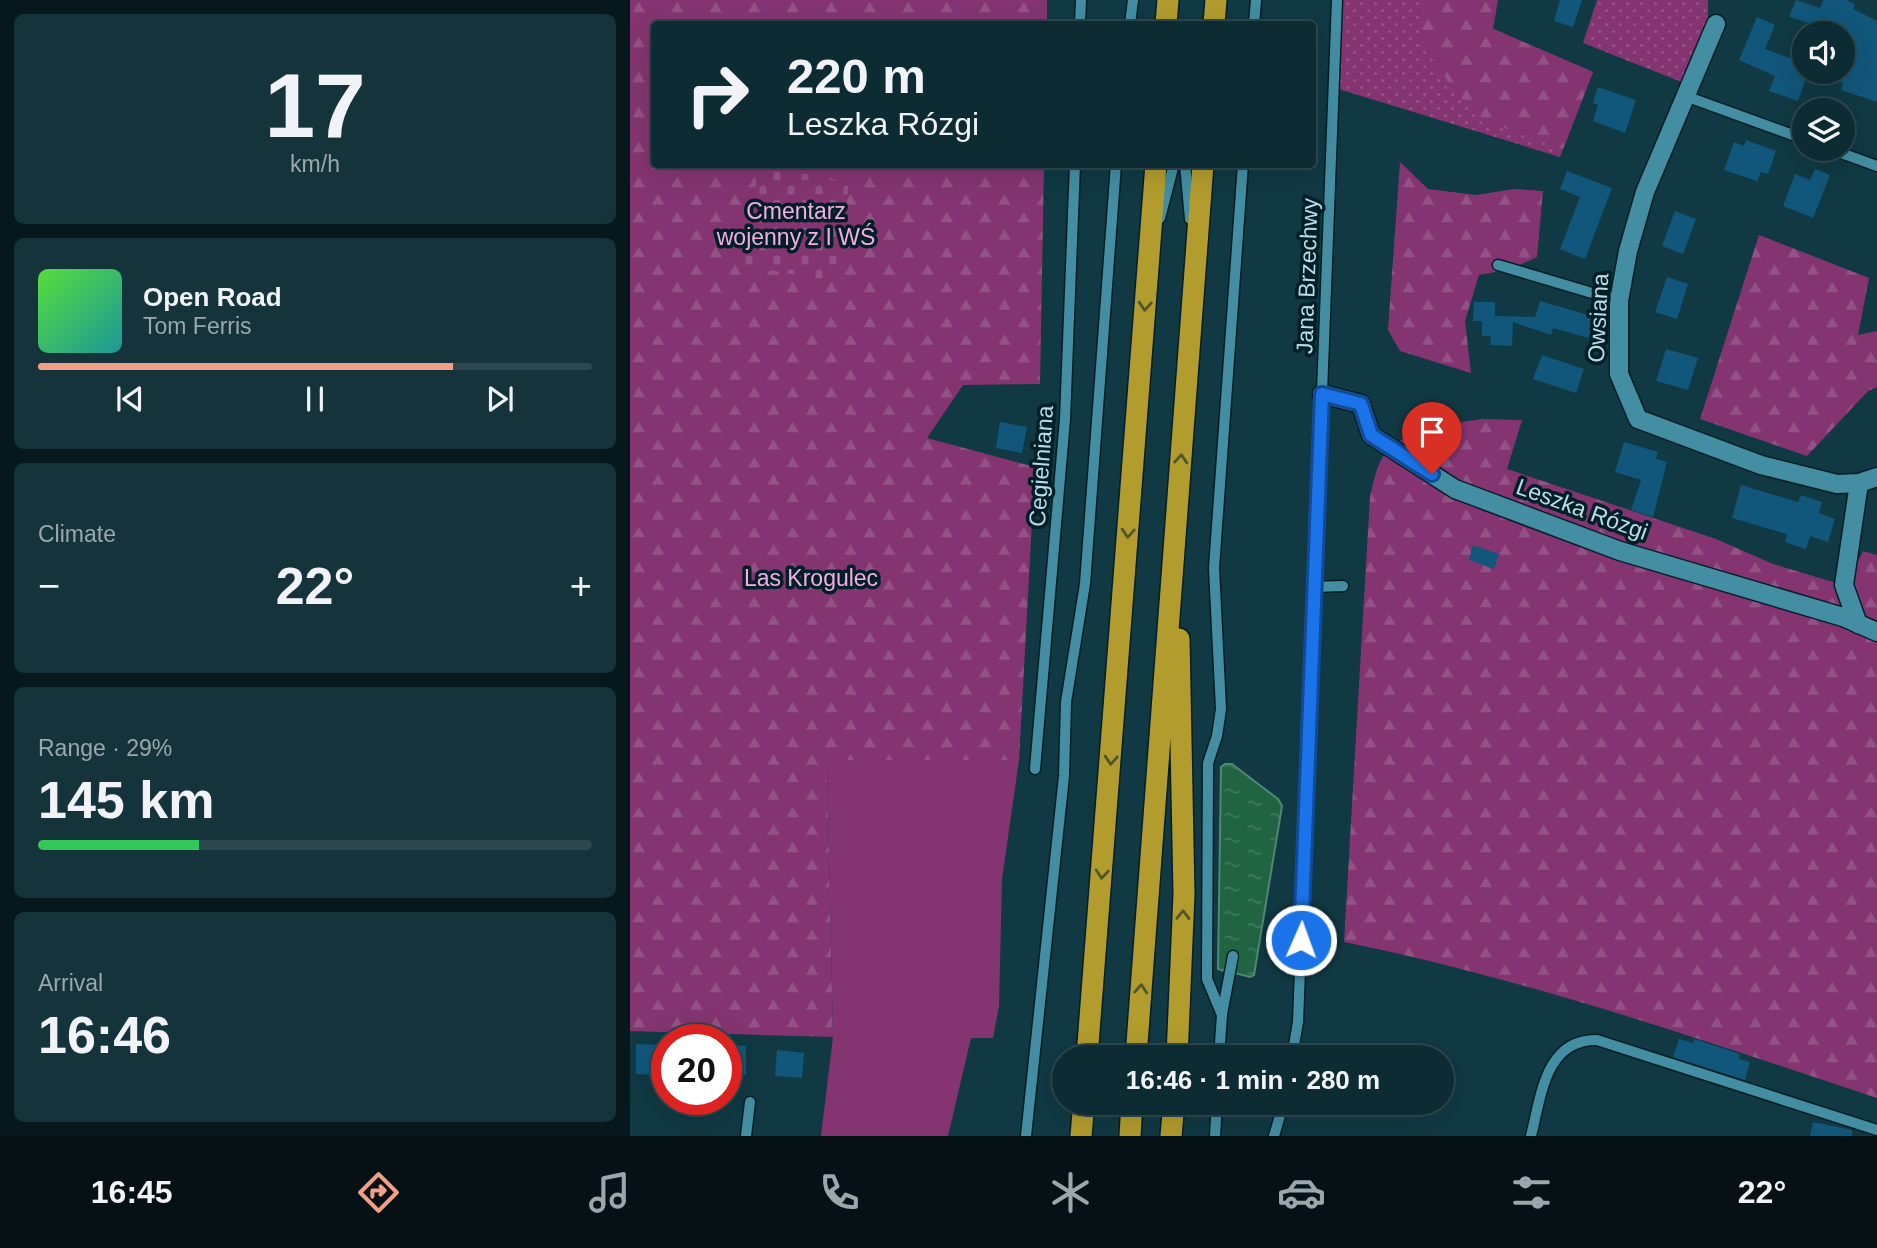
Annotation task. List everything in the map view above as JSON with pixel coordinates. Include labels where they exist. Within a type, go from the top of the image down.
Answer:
[{"type":"highway","points":[[1166,21],[1169,0]]},
{"type":"highway","points":[[1214,21],[1215,0]]},
{"type":"highway","points":[[1088,1045],[1156,168]]},
{"type":"highway","points":[[1137,1045],[1203,168]]},
{"type":"highway","points":[[1176,527],[1184,894],[1178,1045]]},
{"type":"highway","points":[[1081,1136],[1083,1115]]},
{"type":"highway","points":[[1130,1136],[1131,1115]]},
{"type":"highway","points":[[1171,1136],[1173,1115]]},
{"type":"street","name":"Owsiana","points":[[1716,24],[1688,97],[1645,192],[1628,251],[1619,301],[1619,374],[1637,419],[1761,465],[1837,484],[1859,483],[1877,477]]},
{"type":"street","name":"Leszka Rózgi","points":[[1322,394],[1361,404],[1371,435],[1455,489],[1620,551],[1877,632]]},
{"type":"street","points":[[1858,624],[1844,585],[1859,483]]},
{"type":"lane","points":[[1080,21],[1081,0]]},
{"type":"lane","points":[[1130,21],[1133,0]]},
{"type":"lane","points":[[1169,0],[1172,21]]},
{"type":"lane","points":[[1209,21],[1215,0]]},
{"type":"lane","points":[[1254,21],[1256,0]]},
{"type":"lane","name":"Jana Brzechwy","points":[[1294,1045],[1298,1022],[1336,0]]},
{"type":"lane","points":[[1688,97],[1792,135]]},
{"type":"lane","points":[[1855,158],[1877,166]]},
{"type":"lane","name":"Cegielniana","points":[[1035,769],[1065,419],[1075,168]]},
{"type":"lane","points":[[1027,1136],[1064,776],[1066,702],[1085,584],[1116,168]]},
{"type":"lane","points":[[1148,270],[1173,168]]},
{"type":"lane","points":[[1185,168],[1195,272]]},
{"type":"lane","points":[[1222,1015],[1207,979],[1209,763],[1221,709],[1214,568],[1243,168]]},
{"type":"lane","points":[[1497,265],[1619,301]]},
{"type":"lane","points":[[1314,587],[1343,586]]},
{"type":"lane","points":[[1220,1045],[1222,1015],[1233,956]]},
{"type":"lane","points":[[1531,1136],[1550,1067],[1567,1045],[1581,1040],[1597,1040],[1877,1130]]},
{"type":"lane","points":[[746,1136],[750,1102]]},
{"type":"lane","points":[[1215,1136],[1216,1115]]},
{"type":"lane","points":[[1274,1136],[1280,1115]]},
{"type":"green space","name":"Las Krogulec","points":[[630,0],[1047,0],[1047,21],[651,21],[651,168],[1044,168],[1040,384],[963,385],[927,438],[1035,467],[1019,760],[827,760],[833,1037],[742,1034],[742,1024],[651,1024],[651,1032],[630,1031]]},
{"type":"green space","points":[[1340,0],[1492,0],[1489,27],[1593,72],[1560,157],[1332,87]]},
{"type":"green space","points":[[1425,0],[1498,0],[1493,29],[1593,72],[1563,149],[1485,121],[1456,93],[1426,50],[1422,35]]},
{"type":"green space","points":[[1597,0],[1708,0],[1708,20],[1684,83],[1583,43]]},
{"type":"green space","points":[[1400,162],[1428,189],[1476,195],[1514,189],[1543,191],[1537,257],[1511,269],[1479,275],[1465,321],[1471,373],[1400,351],[1388,330]]},
{"type":"green space","name":"Cmentarz wojenny z I WŚ","points":[[759,168],[849,182],[835,281],[743,266]]},
{"type":"green space","points":[[1759,235],[1869,278],[1858,335],[1877,331],[1877,387],[1868,391],[1807,456],[1700,419]]},
{"type":"green space","points":[[1481,419],[1522,420],[1507,469],[1716,539],[1773,564],[1843,585],[1850,579],[1863,551],[1877,555],[1877,1098],[1679,1032],[1546,992],[1344,942],[1370,497],[1375,477],[1386,452],[1400,441],[1434,428]]},
{"type":"green space","points":[[827,760],[1019,760],[1002,879],[999,1006],[993,1038],[971,1038],[948,1136],[821,1136],[833,1037]]},
{"type":"water","points":[[1232,764],[1278,799],[1282,806],[1254,975],[1250,977],[1235,973],[1239,955],[1229,953],[1224,971],[1218,969],[1221,767]]},
{"type":"building","points":[[1560,0],[1582,0],[1573,27],[1554,21]]},
{"type":"building","points":[[1796,0],[1820,8],[1824,0],[1846,0],[1855,4],[1853,9],[1877,21],[1877,102],[1841,90],[1843,84],[1855,84],[1855,21],[1802,21],[1789,17]]},
{"type":"building","points":[[1757,17],[1775,25],[1765,49],[1792,59],[1792,84],[1804,84],[1799,98],[1792,99],[1769,91],[1775,76],[1739,60]]},
{"type":"building","points":[[1598,87],[1636,100],[1625,133],[1593,121],[1598,105],[1593,103]]},
{"type":"building","points":[[1746,140],[1776,151],[1768,174],[1761,172],[1757,181],[1724,170],[1734,142],[1744,146]]},
{"type":"building","points":[[1815,169],[1830,175],[1813,218],[1783,206],[1795,174],[1810,180]]},
{"type":"building","points":[[1567,171],[1612,188],[1585,259],[1560,249],[1580,197],[1560,189]]},
{"type":"building","points":[[1675,211],[1696,219],[1683,254],[1662,246]]},
{"type":"building","points":[[1667,277],[1688,284],[1677,319],[1655,312]]},
{"type":"building","points":[[1540,301],[1595,317],[1589,338],[1553,328],[1551,335],[1513,322],[1512,346],[1490,345],[1491,336],[1482,336],[1482,321],[1473,321],[1474,302],[1495,302],[1495,316],[1535,317]]},
{"type":"building","points":[[1666,349],[1698,358],[1688,390],[1656,381]]},
{"type":"building","points":[[1542,355],[1584,369],[1576,393],[1533,379]]},
{"type":"building","points":[[1000,422],[1027,427],[1022,453],[996,448]]},
{"type":"building","points":[[1624,442],[1658,452],[1656,459],[1667,462],[1653,517],[1631,510],[1641,480],[1615,472]]},
{"type":"building","points":[[1741,485],[1798,502],[1801,495],[1822,502],[1819,513],[1835,519],[1828,542],[1810,536],[1806,549],[1785,542],[1787,534],[1732,518]]},
{"type":"building","points":[[1473,545],[1499,554],[1494,569],[1469,560]]},
{"type":"building","points":[[1679,1039],[1693,1043],[1694,1039],[1740,1054],[1739,1059],[1750,1062],[1745,1080],[1673,1057]]},
{"type":"building","points":[[636,1044],[651,1044],[651,1074],[636,1074]]},
{"type":"building","points":[[742,1046],[746,1046],[746,1075],[742,1075]]},
{"type":"building","points":[[777,1050],[804,1053],[802,1078],[775,1076]]},
{"type":"building","points":[[1813,1122],[1852,1130],[1852,1136],[1810,1136]]},
{"type":"route","points":[[1301,940],[1322,394],[1361,404],[1371,435],[1432,474]]}]
